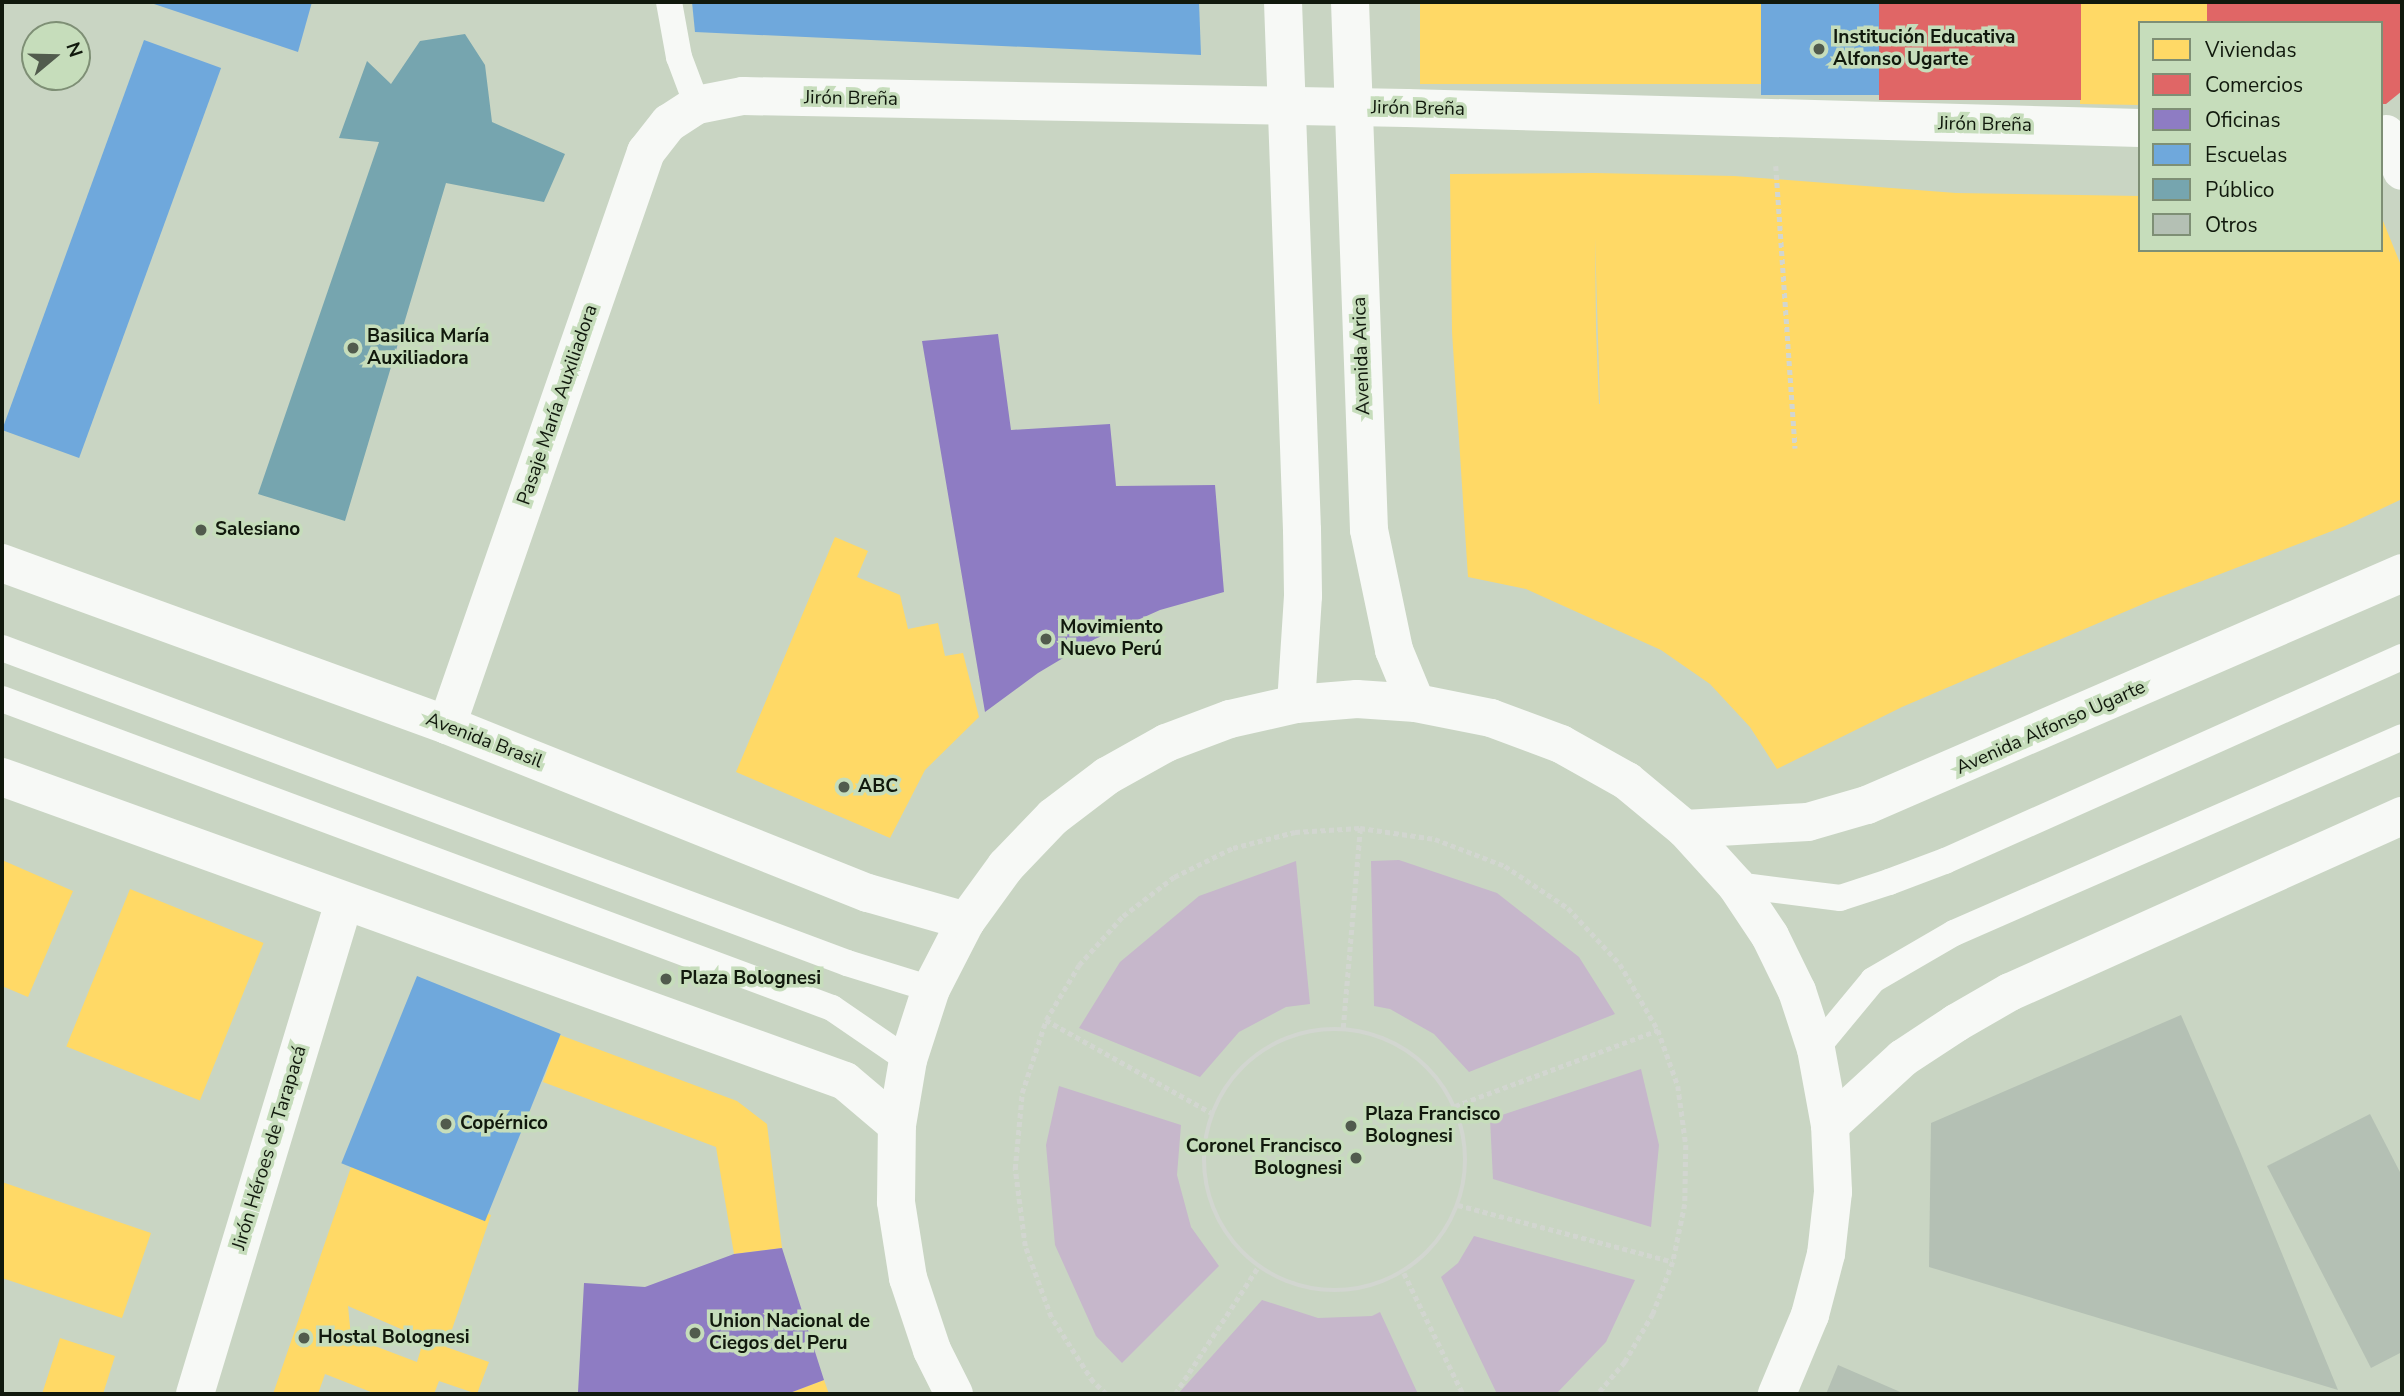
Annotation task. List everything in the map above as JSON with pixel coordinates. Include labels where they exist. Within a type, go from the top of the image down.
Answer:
[{"type":"main road","points":[[1283,2],[1302,530],[1302,620],[1296,704]]},
{"type":"main road","name":"Avenida Arica","points":[[1350,2],[1369,530],[1394,650],[1416,703]]},
{"type":"main road","name":"Jirón Breña","points":[[697,105],[743,96],[2138,128]]},
{"type":"main road","name":"Pasaje María Auxiliadora","points":[[447,725],[646,152],[669,123],[697,105]]},
{"type":"main road","points":[[2390,130],[2402,171]]},
{"type":"main road","name":"Avenida Brasil","points":[[2,562],[447,725],[868,893],[966,921]]},
{"type":"main road","name":"Avenida Alfonso Ugarte","points":[[1685,829],[1808,822],[1867,805],[2402,573]]},
{"type":"main road","points":[[954,1394],[932,1350],[908,1278],[896,1202],[897,1125],[908,1060],[932,989],[966,921],[1006,866],[1053,817],[1107,776],[1166,743],[1230,719],[1296,704],[1357,699],[1416,703],[1491,718],[1561,744],[1627,782],[1685,829],[1736,885],[1770,936],[1797,992],[1816,1049],[1830,1125],[1833,1192],[1826,1254],[1810,1315],[1777,1394]]},
{"type":"main road","points":[[2,777],[845,1081],[897,1125]]},
{"type":"main road","points":[[1830,1125],[1903,1058],[1999,998],[2402,816]]},
{"type":"main road","name":"Jirón Héroes de Tarapacá","points":[[195,1394],[344,902]]},
{"type":"lane","points":[[670,2],[679,57],[697,105]]},
{"type":"lane","points":[[2,648],[847,963],[932,989]]},
{"type":"lane","points":[[1736,885],[1840,898],[1889,882],[1945,861],[2402,657]]},
{"type":"lane","points":[[2,699],[832,1008],[908,1060]]},
{"type":"lane","points":[[1816,1049],[1873,980],[1954,933],[2402,737]]},
{"type":"path","points":[[1773,120],[1795,448]]},
{"type":"path","points":[[1343,1028],[1360,828]]},
{"type":"path","points":[[1106,1394],[1093,1382],[1051,1317],[1025,1246],[1015,1169],[1017,1144],[1022,1093],[1046,1020],[1079,965],[1123,916],[1174,877],[1233,848],[1294,832],[1360,828],[1435,839],[1505,866],[1558,901],[1620,964],[1658,1030],[1678,1086],[1686,1145],[1685,1204],[1673,1262],[1653,1314],[1625,1362],[1598,1394]]},
{"type":"path","points":[[1046,1020],[1212,1113]]},
{"type":"path","points":[[1343,1028],[1371,1033],[1398,1044],[1422,1060],[1441,1082],[1455,1107],[1465,1139],[1466,1172],[1458,1205],[1446,1232],[1427,1255],[1404,1273],[1376,1285],[1345,1292],[1315,1290],[1285,1282],[1258,1267],[1221,1224],[1209,1197],[1205,1160],[1212,1113],[1233,1077],[1264,1049],[1288,1036],[1343,1028]]},
{"type":"path","points":[[1455,1107],[1658,1030]]},
{"type":"path","points":[[1458,1205],[1673,1262]]},
{"type":"path","points":[[1175,1394],[1258,1267]]},
{"type":"path","points":[[1404,1273],[1463,1394]]},
{"type":"shaded area","points":[[1399,860],[1497,893],[1579,957],[1615,1014],[1469,1072],[1434,1034],[1390,1009],[1374,1006],[1371,861]]},
{"type":"shaded area","points":[[1296,861],[1310,1004],[1286,1007],[1239,1032],[1200,1077],[1079,1028],[1120,962],[1199,896]]},
{"type":"shaded area","points":[[1641,1069],[1659,1145],[1651,1227],[1493,1179],[1490,1119]]},
{"type":"shaded area","points":[[1059,1086],[1181,1125],[1177,1175],[1191,1227],[1219,1266],[1122,1363],[1096,1336],[1055,1245],[1046,1145]]},
{"type":"shaded area","points":[[1474,1236],[1635,1280],[1606,1342],[1556,1394],[1497,1394],[1441,1277],[1458,1263]]},
{"type":"shaded area","points":[[1262,1300],[1318,1318],[1372,1316],[1380,1312],[1418,1394],[1178,1394]]},
{"type":"building: Viviendas","points":[[1420,2],[1761,2],[1761,84],[1420,84]]},
{"type":"building: Viviendas","points":[[2081,2],[2207,2],[2207,21],[2138,21],[2138,105],[2080,104]]},
{"type":"building: Viviendas","points":[[1450,174],[1734,176],[1956,193],[2138,196],[2138,252],[2383,252],[2383,221],[2402,268],[2402,499],[2345,526],[2150,601],[1902,707],[1777,769],[1750,727],[1710,684],[1661,650],[1526,589],[1468,577],[1452,332]],"holes":[[[1595,238],[1600,404],[1596,330]]]},
{"type":"building: Viviendas","points":[[835,537],[868,551],[857,577],[900,595],[908,629],[938,623],[945,656],[963,653],[979,717],[925,770],[890,838],[736,772]]},
{"type":"building: Viviendas","points":[[2,860],[73,891],[28,997],[2,986]]},
{"type":"building: Viviendas","points":[[130,889],[264,943],[200,1101],[66,1047]]},
{"type":"building: Viviendas","points":[[560,1035],[737,1101],[767,1124],[782,1248],[734,1254],[716,1147],[543,1082]]},
{"type":"building: Viviendas","points":[[351,1167],[491,1215],[446,1347],[489,1362],[477,1394],[439,1381],[434,1394],[376,1394],[325,1374],[318,1394],[273,1394]],"holes":[[[348,1306],[424,1339],[417,1362],[351,1337]]]},
{"type":"building: Viviendas","points":[[2,1182],[151,1233],[122,1318],[2,1278]]},
{"type":"building: Viviendas","points":[[60,1338],[115,1356],[103,1394],[42,1394]]},
{"type":"building: Viviendas","points":[[824,1380],[829,1394],[787,1394]]},
{"type":"building: Comercios","points":[[1879,2],[2081,2],[2081,100],[1879,100]]},
{"type":"building: Comercios","points":[[2207,2],[2402,2],[2402,91],[2383,104],[2383,21],[2207,21]]},
{"type":"building: Oficinas","points":[[998,334],[1011,430],[1110,424],[1116,486],[1215,485],[1224,592],[1160,610],[1095,639],[1038,673],[985,712],[922,341]]},
{"type":"building: Oficinas","name":"Union Nacional de Ciegos del Peru","points":[[782,1248],[824,1380],[787,1394],[578,1392],[584,1283],[645,1287],[734,1254]]},
{"type":"building: Escuelas","points":[[148,2],[312,2],[298,52]]},
{"type":"building: Escuelas","points":[[692,2],[1199,2],[1201,55],[695,32]]},
{"type":"building: Escuelas","name":"Institución Educativa Alfonso Ugarte","points":[[1761,2],[1879,2],[1879,95],[1761,95]]},
{"type":"building: Escuelas","points":[[144,40],[221,68],[79,458],[2,430]]},
{"type":"building: Escuelas","name":"Copérnico","points":[[417,976],[561,1034],[485,1221],[341,1163]]},
{"type":"building: Público","name":"Basilica María Auxiliadora","points":[[465,34],[485,65],[492,122],[565,154],[544,202],[446,183],[345,521],[258,494],[379,142],[339,138],[367,61],[391,84],[420,41]]},
{"type":"building: Otros","points":[[2181,1015],[2338,1390],[1929,1267],[1931,1123]]},
{"type":"building: Otros","points":[[2370,1114],[2402,1176],[2402,1352],[2371,1368],[2267,1166]]},
{"type":"building: Otros","points":[[1838,1365],[1905,1394],[1826,1394]]},
{"type":"place","name":"Institución Educativa Alfonso Ugarte","points":[[1819,49]]},
{"type":"place","name":"Basilica María Auxiliadora","points":[[353,348]]},
{"type":"place","name":"Salesiano","points":[[201,530]]},
{"type":"place","name":"Movimiento Nuevo Perú","points":[[1046,639]]},
{"type":"place","name":"ABC","points":[[844,787]]},
{"type":"place","name":"Plaza Bolognesi","points":[[666,979]]},
{"type":"place","name":"Copérnico","points":[[446,1124]]},
{"type":"place","name":"Plaza Francisco Bolognesi","points":[[1351,1126]]},
{"type":"place","name":"Coronel Francisco Bolognesi","points":[[1356,1158]]},
{"type":"place","name":"Union Nacional de Ciegos del Peru","points":[[695,1333]]},
{"type":"place","name":"Hostal Bolognesi","points":[[304,1338]]}]
